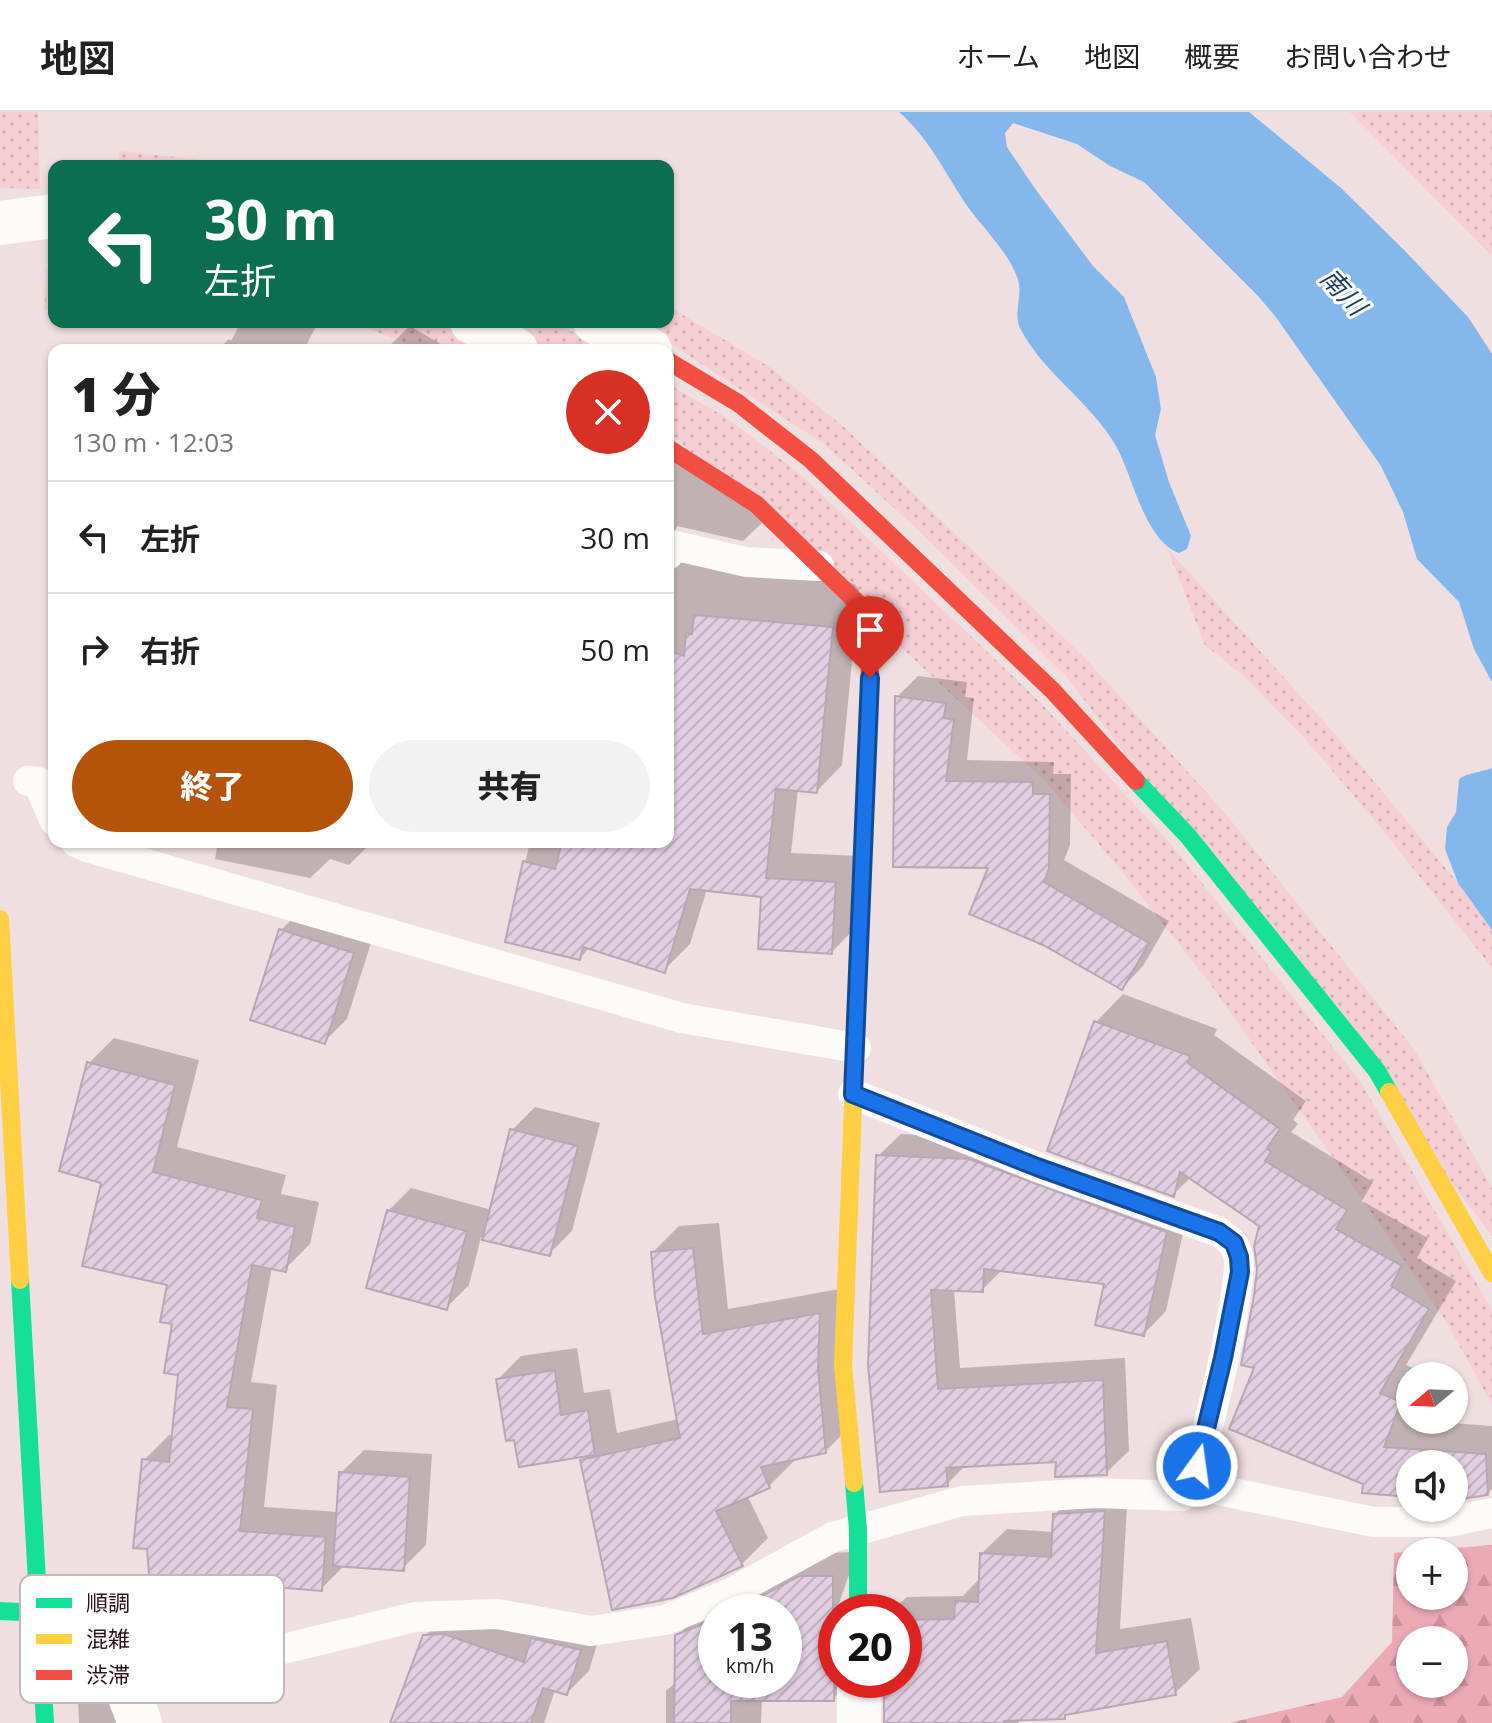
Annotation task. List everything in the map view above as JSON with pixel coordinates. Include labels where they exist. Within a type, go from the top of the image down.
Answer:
[{"type":"main road","points":[[674,365],[738,403],[811,460],[1052,690],[1188,836],[1377,1071],[1492,1273]]},
{"type":"main road","points":[[674,452],[756,504],[872,617],[843,1366],[858,1530],[858,1594]]},
{"type":"main road","points":[[0,919],[20,1612]]},
{"type":"main road","points":[[40,1703],[45,1723]]},
{"type":"street","points":[[0,223],[48,217]]},
{"type":"street","points":[[481,328],[507,344]]},
{"type":"street","points":[[607,328],[638,344]]},
{"type":"street","points":[[859,1698],[859,1723]]},
{"type":"street","points":[[133,1703],[140,1723]]},
{"type":"lane","points":[[674,549],[746,562],[819,566]]},
{"type":"lane","points":[[28,781],[38,782],[48,806]]},
{"type":"lane","points":[[90,848],[682,1018],[856,1048]]},
{"type":"lane","points":[[853,1094],[1037,1167],[1219,1232],[1234,1243],[1240,1272],[1223,1358],[1197,1466],[1181,1496]]},
{"type":"lane","points":[[284,1649],[415,1617],[497,1614],[591,1631],[665,1620],[729,1594],[833,1537],[962,1501],[1096,1493],[1181,1496],[1203,1487],[1374,1522],[1448,1522],[1492,1513]]},
{"type":"shaded area","points":[[0,112],[38,112],[40,189],[0,188]]},
{"type":"shaded area","points":[[1350,112],[1492,112],[1492,256]]},
{"type":"shaded area","points":[[119,151],[202,160],[118,160]]},
{"type":"shaded area","points":[[47,270],[48,310],[44,310]]},
{"type":"shaded area","points":[[674,310],[768,366],[844,427],[1086,659],[1225,813],[1414,1049],[1492,1188],[1492,1236],[1066,676],[919,531],[824,444],[646,328],[674,328]]},
{"type":"shaded area","points":[[366,328],[449,328],[475,344],[408,344]]},
{"type":"shaded area","points":[[506,328],[565,328],[596,344],[531,344]]},
{"type":"shaded area","points":[[674,387],[727,418],[800,474],[1040,702],[1170,843],[1360,1081],[1492,1310],[1492,1405],[1447,1323],[1208,981],[1045,781],[674,437]]},
{"type":"shaded area","points":[[1167,548],[1334,733],[1458,883],[1492,930],[1492,968],[1308,742],[1245,677],[1205,645]]},
{"type":"green space","points":[[1492,1545],[1492,1723],[1229,1723],[1342,1697],[1392,1642],[1394,1553],[1396,1610],[1468,1610],[1468,1547]]},
{"type":"water","name":"南川","points":[[899,112],[1249,112],[1341,188],[1468,317],[1492,354],[1492,682],[1474,649],[1459,602],[1417,559],[1403,512],[1381,466],[1258,296],[1144,182],[1110,166],[1077,144],[1013,123],[1005,133],[1007,147],[1093,266],[1124,297],[1156,377],[1161,409],[1155,435],[1169,482],[1191,536],[1187,549],[1179,553],[1167,546],[1148,521],[1106,430],[1040,358],[1020,328],[1017,316],[1018,280],[1008,259],[963,200],[927,142]]},
{"type":"water","points":[[1492,768],[1492,930],[1458,883],[1445,849],[1447,827],[1456,812],[1459,779]]},
{"type":"building","points":[[694,615],[833,627],[817,793],[776,789],[766,878],[836,882],[832,954],[758,949],[761,897],[690,889],[665,973],[583,947],[580,960],[505,942],[523,861],[555,869],[560,848],[674,848],[674,653],[684,656],[686,633],[692,634]]},
{"type":"building","points":[[895,696],[946,703],[944,718],[954,720],[946,781],[1033,782],[1033,794],[1050,794],[1049,868],[1044,882],[1149,943],[1122,990],[1043,945],[969,914],[988,868],[893,867]]},
{"type":"building","points":[[279,929],[354,953],[325,1044],[250,1020]]},
{"type":"building","points":[[1094,1021],[1190,1056],[1188,1063],[1280,1129],[1267,1148],[1271,1152],[1265,1161],[1347,1210],[1336,1229],[1402,1266],[1391,1286],[1429,1309],[1380,1393],[1396,1400],[1396,1415],[1384,1447],[1428,1450],[1396,1450],[1396,1496],[1362,1493],[1363,1484],[1229,1429],[1254,1368],[1241,1365],[1254,1296],[1257,1269],[1254,1246],[1259,1226],[1180,1172],[1174,1197],[1047,1151]]},
{"type":"building","points":[[87,1062],[175,1085],[153,1172],[262,1200],[257,1218],[295,1227],[286,1272],[252,1265],[227,1407],[253,1409],[240,1531],[326,1537],[322,1591],[284,1588],[284,1575],[149,1575],[147,1549],[133,1548],[142,1459],[169,1462],[178,1375],[164,1373],[172,1324],[160,1322],[167,1285],[82,1266],[101,1183],[59,1171]]},
{"type":"building","points":[[510,1129],[578,1146],[550,1256],[482,1240]]},
{"type":"building","points":[[876,1155],[969,1159],[1167,1232],[1144,1336],[1095,1325],[1104,1284],[984,1269],[983,1292],[931,1290],[938,1389],[1103,1380],[1107,1475],[1055,1477],[1056,1462],[946,1468],[948,1486],[880,1492],[868,1365]]},
{"type":"building","points":[[387,1210],[467,1231],[447,1310],[366,1288]]},
{"type":"building","points":[[693,1248],[703,1334],[820,1313],[818,1368],[826,1453],[761,1467],[770,1488],[716,1511],[743,1566],[673,1598],[612,1610],[580,1460],[680,1438],[655,1297],[651,1252]]},
{"type":"building","points":[[555,1370],[561,1415],[588,1410],[595,1455],[519,1467],[514,1440],[506,1441],[496,1379]]},
{"type":"building","points":[[1468,1453],[1486,1454],[1488,1495],[1468,1498]]},
{"type":"building","points":[[339,1472],[410,1477],[404,1571],[333,1566]]},
{"type":"building","points":[[1105,1511],[1096,1653],[1167,1641],[1176,1695],[1065,1715],[1065,1719],[1004,1723],[884,1723],[884,1698],[922,1698],[922,1620],[954,1619],[955,1601],[978,1602],[980,1553],[1051,1557],[1053,1514]]},
{"type":"building","points":[[799,1576],[833,1576],[833,1594],[818,1594],[818,1698],[834,1698],[834,1701],[731,1701],[731,1723],[674,1723],[675,1635],[698,1626],[698,1698],[802,1698],[802,1594],[766,1594]]},
{"type":"building","points":[[444,1634],[524,1662],[531,1638],[581,1650],[567,1695],[543,1688],[531,1723],[390,1723],[423,1635]]},
{"type":"traffic: fast","points":[[1136,781],[1188,836],[1377,1071],[1389,1092]]},
{"type":"traffic: fast","points":[[20,1280],[37,1575]]},
{"type":"traffic: fast","points":[[854,1483],[858,1594]]},
{"type":"traffic: fast","points":[[0,1611],[20,1612]]},
{"type":"traffic: fast","points":[[44,1703],[45,1723]]},
{"type":"traffic: slow","points":[[0,919],[20,1280]]},
{"type":"traffic: slow","points":[[854,1483],[843,1366],[859,948]]},
{"type":"traffic: slow","points":[[1389,1092],[1492,1273]]},
{"type":"traffic: jam","points":[[674,365],[738,403],[811,460],[1052,690],[1136,781]]},
{"type":"traffic: jam","points":[[674,452],[756,504],[872,617],[859,948]]},
{"type":"route","points":[[870,678],[853,1094],[1037,1167],[1219,1232],[1234,1243],[1240,1272],[1197,1466]]}]
